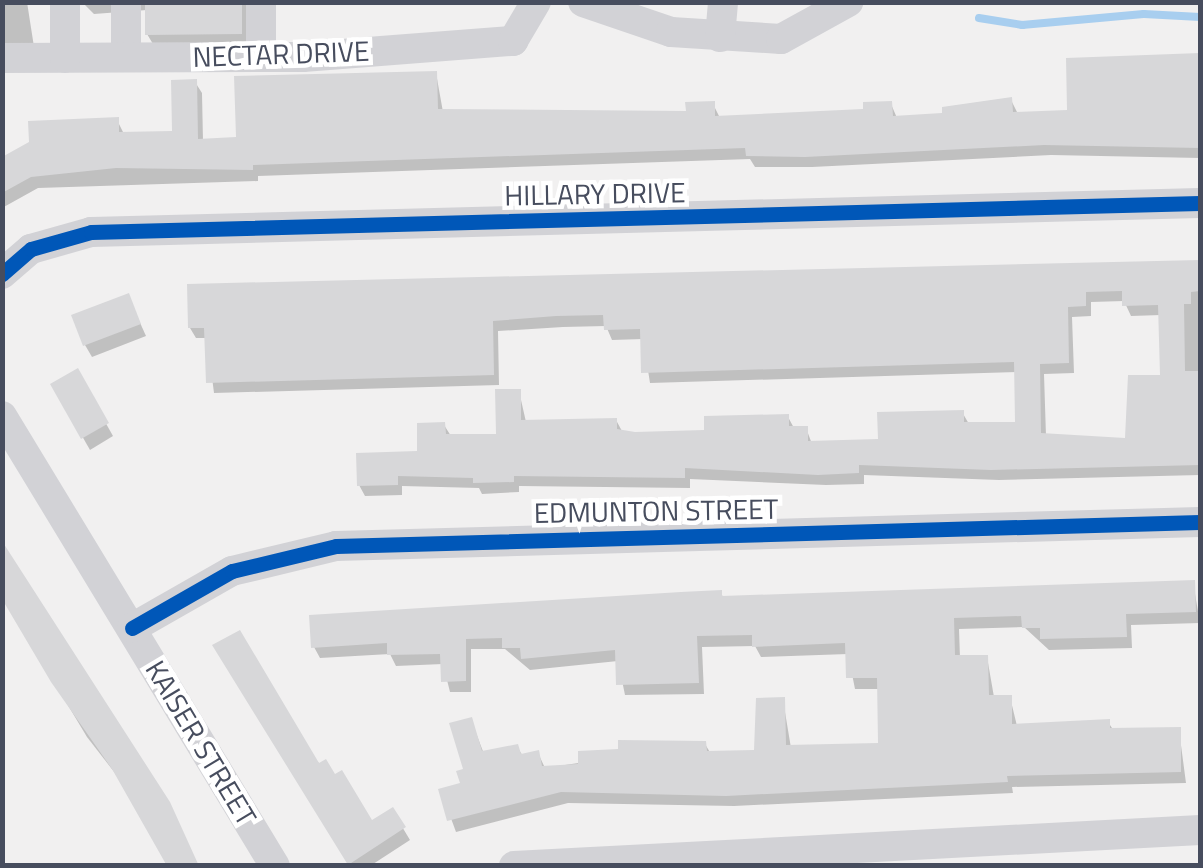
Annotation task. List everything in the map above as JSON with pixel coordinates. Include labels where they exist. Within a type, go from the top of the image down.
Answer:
[{"type":"street","points":[[65,2],[65,58]]},
{"type":"street","points":[[126,2],[126,58]]},
{"type":"street","points":[[261,2],[261,57]]},
{"type":"street","name":"NECTAR DRIVE","points":[[2,58],[261,57],[514,41],[536,2]]},
{"type":"street","points":[[583,2],[633,23],[720,37],[781,39],[848,2]]},
{"type":"street","points":[[720,37],[723,2]]},
{"type":"street","name":"HILLARY DRIVE","points":[[2,274],[31,249],[91,232],[1200,203]]},
{"type":"street","name":"KAISER STREET","points":[[2,416],[275,866]]},
{"type":"street","name":"EDMUNTON STREET","points":[[132,628],[232,572],[336,546],[1200,522]]},
{"type":"street","points":[[514,866],[1200,830]]},
{"type":"building","points":[[145,2],[242,2],[242,34],[145,35]]},
{"type":"building","points":[[1200,53],[1200,148],[1044,145],[805,157],[746,156],[745,148],[253,165],[253,170],[116,168],[31,177],[2,193],[2,157],[29,142],[28,121],[119,117],[119,132],[172,131],[171,80],[197,79],[198,139],[236,137],[234,76],[437,71],[438,109],[686,111],[685,102],[715,101],[715,116],[863,109],[863,102],[892,101],[893,116],[942,113],[942,107],[1012,97],[1013,112],[1067,110],[1066,58]]},
{"type":"building","points":[[1200,260],[1200,291],[1191,292],[1191,304],[1184,304],[1185,371],[1200,371],[1200,465],[991,470],[859,465],[859,473],[818,475],[685,468],[685,478],[514,476],[514,482],[473,483],[473,478],[398,476],[398,485],[357,486],[356,453],[417,451],[417,423],[445,422],[446,434],[496,434],[495,389],[521,389],[521,420],[617,418],[617,429],[635,432],[704,430],[704,416],[789,414],[789,426],[808,426],[808,441],[878,439],[877,412],[964,410],[964,422],[1015,422],[1014,362],[641,373],[640,329],[604,330],[603,315],[556,316],[493,321],[494,375],[206,383],[204,328],[188,328],[187,284]],"holes":[[[1122,291],[1122,306],[1158,305],[1160,375],[1128,375],[1125,438],[1041,433],[1040,364],[1069,363],[1068,307],[1086,306],[1086,292]]]},
{"type":"building","points":[[129,293],[141,324],[83,346],[71,315]]},
{"type":"building","points":[[78,368],[109,423],[81,439],[50,384]]},
{"type":"building","points":[[2,541],[170,802],[199,866],[167,866],[112,769],[51,682],[2,599]]},
{"type":"building","points":[[1195,580],[1196,612],[1126,614],[1127,637],[1040,639],[1040,628],[1022,628],[1021,616],[954,618],[955,655],[988,655],[989,695],[1012,695],[1012,724],[1110,719],[1110,728],[1181,727],[1181,772],[1007,776],[1008,782],[726,796],[561,792],[447,821],[438,789],[460,783],[456,771],[463,769],[449,723],[472,717],[482,751],[518,744],[521,754],[539,750],[542,766],[578,764],[578,751],[618,749],[618,740],[706,741],[707,751],[754,750],[756,698],[785,697],[786,745],[878,743],[877,678],[846,678],[845,643],[752,647],[752,635],[697,636],[699,683],[616,685],[615,650],[521,659],[520,648],[502,648],[502,638],[466,639],[466,681],[441,682],[440,654],[387,655],[387,643],[311,648],[309,615],[722,590],[722,596]]},
{"type":"building","points":[[240,630],[319,763],[326,759],[335,774],[342,770],[372,820],[393,807],[406,827],[348,865],[212,645]]},
{"type":"waterway","points":[[979,18],[1022,25],[1144,14],[1200,17]]},
{"type":"cycle path","points":[[2,274],[31,249],[91,232],[1200,203]]},
{"type":"cycle path","points":[[132,628],[232,571],[336,546],[1200,522]]}]
